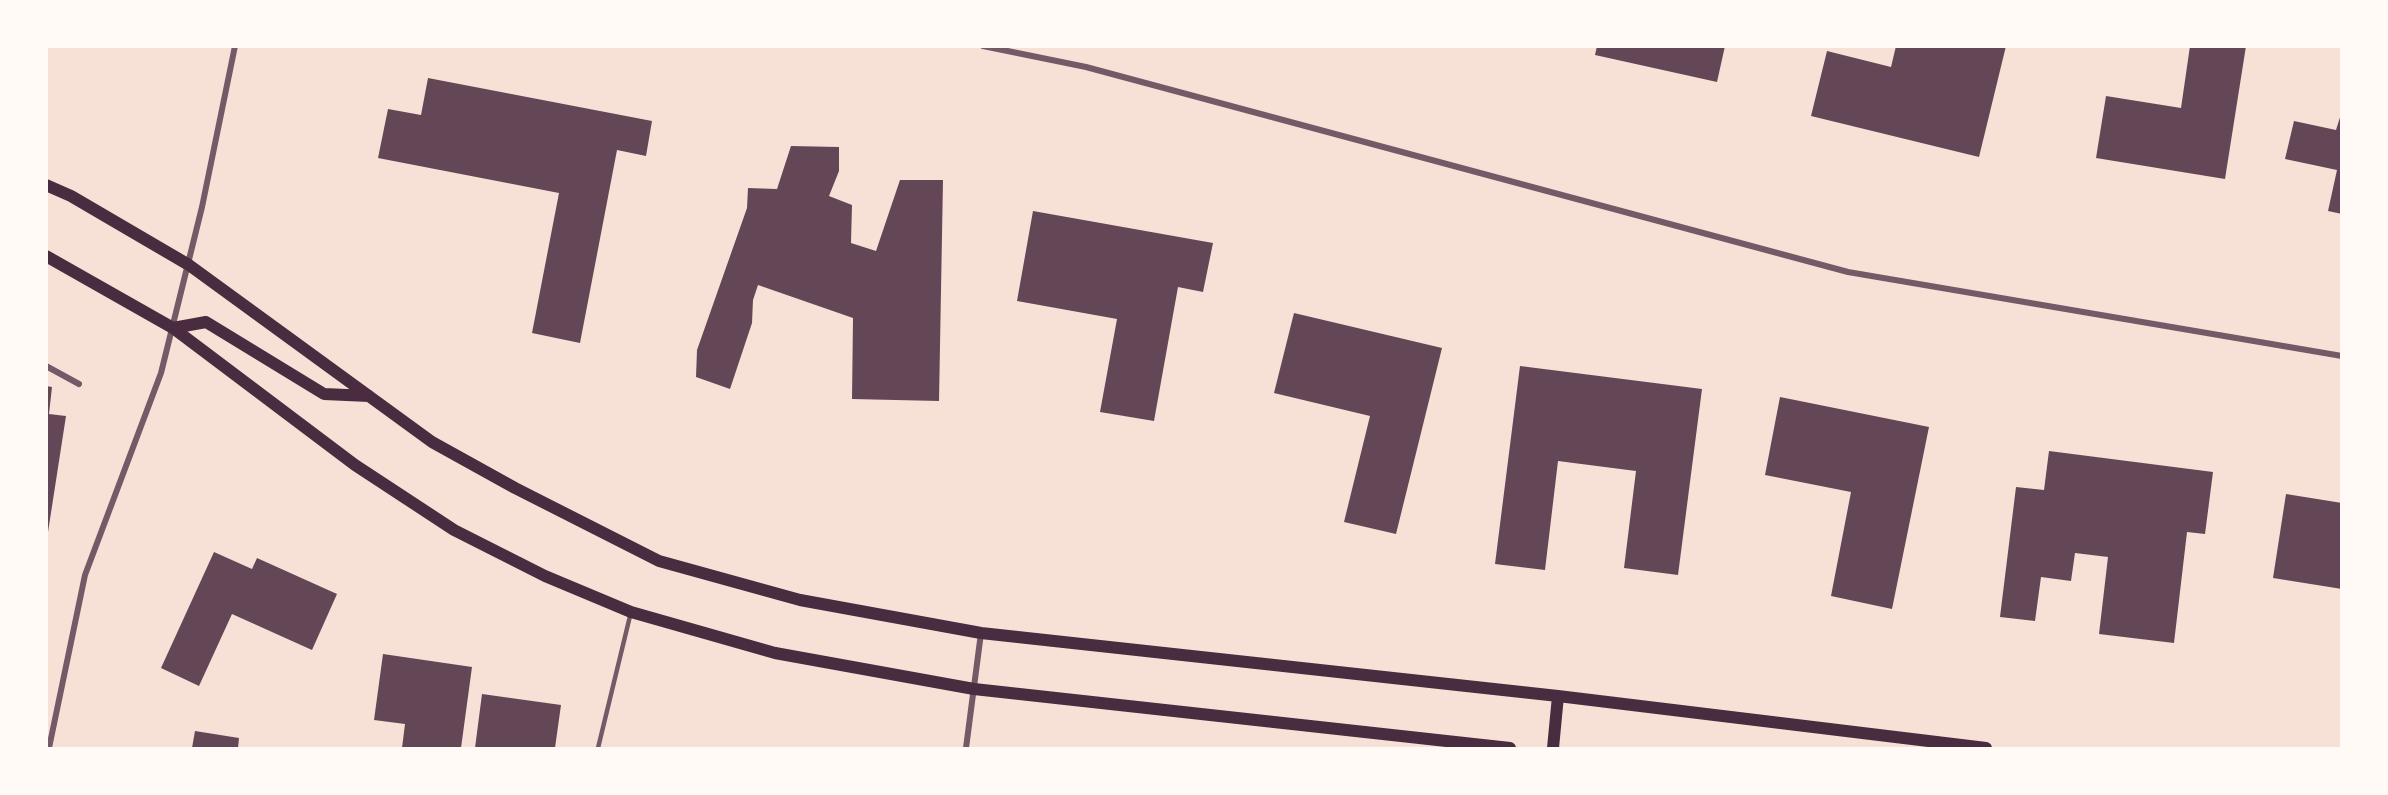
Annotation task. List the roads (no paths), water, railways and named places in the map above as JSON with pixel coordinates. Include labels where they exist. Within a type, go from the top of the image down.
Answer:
[{"type":"main road","points":[[46,185],[70,196],[189,265],[432,442],[515,488],[659,561],[800,600],[981,633],[1558,696],[1986,748]]},
{"type":"main road","points":[[46,256],[173,328],[355,465],[454,530],[545,576],[631,612],[775,652],[974,689],[1510,748]]},
{"type":"main road","points":[[173,328],[206,322],[324,394],[369,396]]},
{"type":"main road","points":[[1553,748],[1558,696]]},
{"type":"street","points":[[49,748],[85,575],[161,373],[173,328],[189,265],[236,46]]},
{"type":"street","points":[[983,46],[1086,67],[1848,272],[2342,356]]},
{"type":"street","points":[[46,366],[80,384]]},
{"type":"street","points":[[966,748],[981,633]]},
{"type":"lane","points":[[598,748],[631,612]]}]
